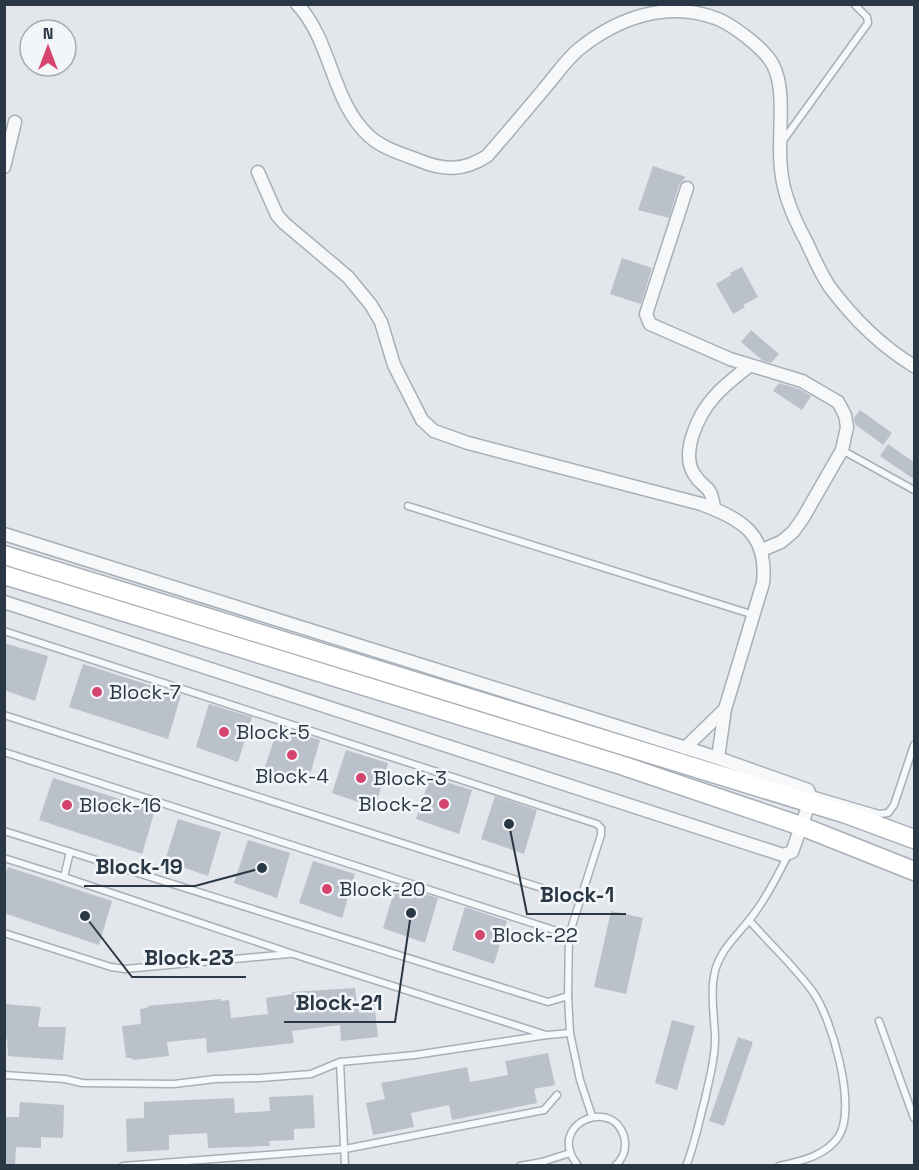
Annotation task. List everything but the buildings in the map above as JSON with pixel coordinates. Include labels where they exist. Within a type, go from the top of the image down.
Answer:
[{"type":"main road","points":[[4,555],[810,798],[915,839]]},
{"type":"main road","points":[[4,575],[610,762],[801,826],[915,871]]},
{"type":"street","points":[[297,4],[312,26],[348,110],[369,136],[388,148],[427,164],[456,169],[473,165],[488,156],[577,50],[612,26],[645,14],[701,8],[728,24],[753,43],[773,64],[778,84],[780,168],[786,195],[798,226],[828,284],[856,319],[894,354],[915,366]]},
{"type":"street","points":[[4,167],[15,122]]},
{"type":"street","points":[[258,172],[277,215],[348,277],[371,305],[381,322],[394,365],[422,420],[434,431],[468,443],[714,508],[743,524],[755,536],[762,550],[765,568],[763,583],[726,710],[718,758]]},
{"type":"street","points":[[687,188],[646,314],[647,320],[656,328],[749,366],[802,381],[838,402],[845,415],[847,427],[842,450],[803,518],[793,532],[781,542],[762,550]]},
{"type":"street","points":[[714,508],[712,494],[694,474],[690,463],[692,436],[712,399],[749,366]]},
{"type":"street","points":[[4,534],[718,758],[808,790],[810,798],[792,852],[783,855],[4,602]]},
{"type":"street","points":[[685,748],[726,710]]},
{"type":"lane","points":[[780,144],[868,23],[867,17],[854,4]]},
{"type":"lane","points":[[842,450],[915,490]]},
{"type":"lane","points":[[408,506],[754,616]]},
{"type":"lane","points":[[4,631],[597,824],[601,828],[601,835],[569,935],[570,1034],[580,1080],[592,1116]]},
{"type":"lane","points":[[4,715],[579,900]]},
{"type":"lane","points":[[810,798],[879,814],[888,813],[894,805],[912,761],[915,746]]},
{"type":"lane","points":[[4,752],[569,935]]},
{"type":"lane","points":[[4,831],[548,1002],[568,996]]},
{"type":"lane","points":[[64,877],[70,852]]},
{"type":"lane","points":[[686,1166],[692,1151],[713,1060],[715,1042],[713,976],[723,952],[772,887],[788,854]]},
{"type":"lane","points":[[4,858],[547,1035]]},
{"type":"lane","points":[[749,920],[814,993],[826,1016],[846,1097],[846,1117],[839,1136],[826,1150],[802,1161],[779,1166]]},
{"type":"lane","points":[[4,933],[111,967],[124,969],[293,954]]},
{"type":"lane","points":[[879,1021],[915,1118]]},
{"type":"lane","points":[[4,1075],[65,1079],[81,1083],[174,1084],[311,1074],[340,1062],[415,1055],[547,1035],[570,1034]]},
{"type":"lane","points":[[340,1062],[345,1166]]},
{"type":"lane","points":[[123,1166],[345,1149],[544,1110],[557,1095]]},
{"type":"lane","points":[[578,1166],[570,1153],[569,1141],[573,1130],[581,1121],[592,1116],[609,1118],[621,1128],[626,1144],[622,1159],[615,1166]]},
{"type":"lane","points":[[520,1166],[570,1153]]},
{"type":"place","name":"Block-7","points":[[97,692]]},
{"type":"place","name":"Block-5","points":[[224,732]]},
{"type":"place","name":"Block-4","points":[[292,755]]},
{"type":"place","name":"Block-3","points":[[361,778]]},
{"type":"place","name":"Block-2","points":[[444,804]]},
{"type":"place","name":"Block-16","points":[[67,805]]},
{"type":"place","name":"Block-1","points":[[509,824]]},
{"type":"place","name":"Block-19","points":[[262,868]]},
{"type":"place","name":"Block-20","points":[[327,889]]},
{"type":"place","name":"Block-21","points":[[411,913]]},
{"type":"place","name":"Block-23","points":[[85,916]]},
{"type":"place","name":"Block-22","points":[[480,935]]}]
